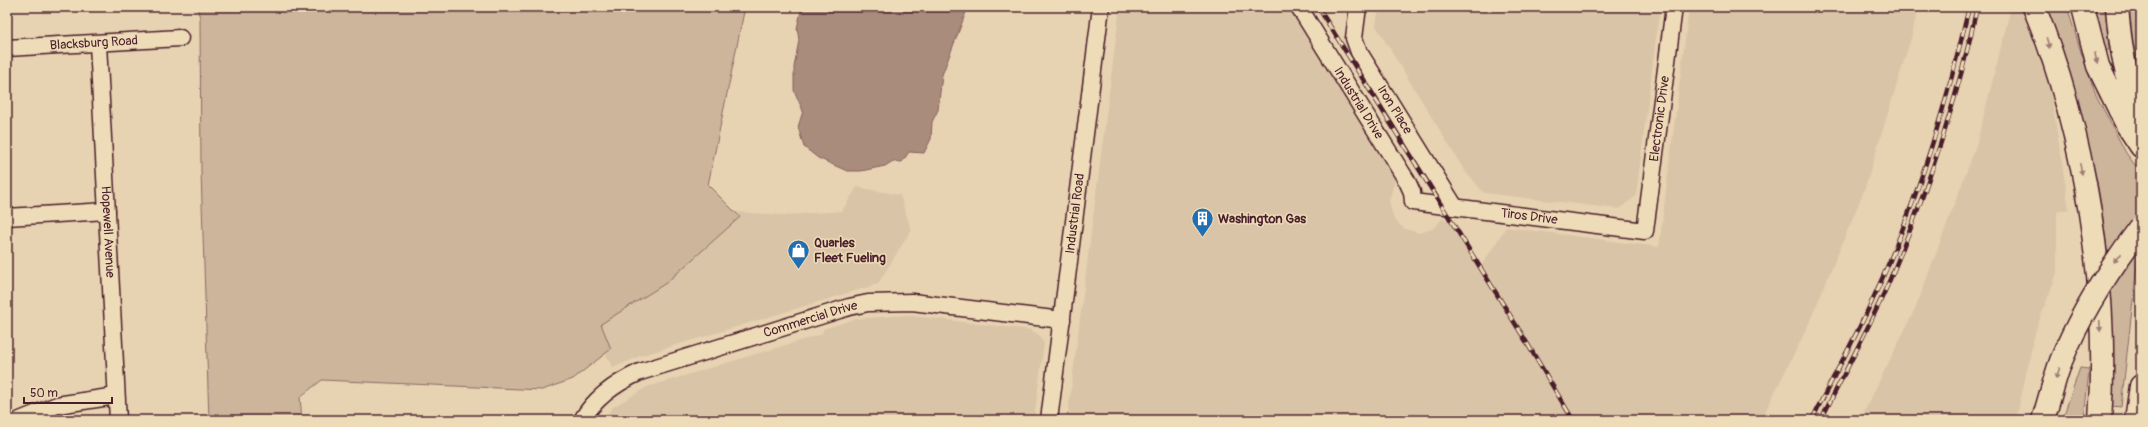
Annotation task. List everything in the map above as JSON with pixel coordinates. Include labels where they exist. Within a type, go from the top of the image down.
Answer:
[{"type":"highway","points":[[2034,7],[2046,36],[2069,112],[2084,186],[2098,273],[2103,378],[2100,420]]},
{"type":"highway","points":[[2083,7],[2098,66],[2127,125],[2141,146]]},
{"type":"highway","points":[[2117,7],[2122,55],[2130,84],[2141,114]]},
{"type":"highway","points":[[2043,420],[2061,362],[2085,309],[2114,262],[2141,227]]},
{"type":"highway","points":[[2136,420],[2141,386]]},
{"type":"street","name":"Industrial Road","points":[[1049,420],[1101,7]]},
{"type":"street","name":"Industrial Drive","points":[[1299,7],[1407,181],[1412,192],[1413,202]]},
{"type":"street","name":"Iron Place","points":[[1358,7],[1354,38],[1359,52],[1394,105],[1455,207]]},
{"type":"street","name":"Electronic Drive","points":[[1645,231],[1674,7]]},
{"type":"street","name":"Blacksburg Road","points":[[7,48],[98,44],[180,38]]},
{"type":"street","name":"Hopewell Avenue","points":[[98,44],[118,420]]},
{"type":"street","name":"Tiros Drive","points":[[1413,202],[1645,231]]},
{"type":"street","points":[[7,216],[106,211]]},
{"type":"street","name":"Commercial Drive","points":[[582,420],[602,395],[626,378],[640,372],[849,307],[887,302],[912,302],[1062,320]]},
{"type":"street","points":[[20,420],[57,405],[116,396]]},
{"type":"shaded area","points":[[197,7],[745,7],[708,185],[740,217],[666,283],[601,324],[611,349],[573,379],[542,390],[322,380],[300,397],[302,420],[209,420],[201,172],[200,18]]},
{"type":"shaded area","points":[[802,7],[968,7],[942,75],[938,110],[932,122],[931,139],[924,153],[909,152],[902,162],[893,161],[885,166],[861,171],[847,171],[818,158],[804,147],[798,127],[803,111],[794,90],[794,67],[799,40],[797,28]]},
{"type":"shaded area","points":[[1120,7],[1288,7],[1395,180],[1389,201],[1394,220],[1405,229],[1419,233],[1432,229],[1442,219],[1451,220],[1481,266],[1506,227],[1659,247],[1689,7],[1918,7],[1912,35],[1864,191],[1807,328],[1761,420],[1067,420]]},
{"type":"shaded area","points":[[1379,7],[1660,7],[1636,196],[1619,209],[1484,193],[1464,170],[1376,26]]},
{"type":"shaded area","points":[[2011,7],[2029,7],[2048,73],[2069,209],[2057,212],[2057,273],[2036,329],[2016,420],[1860,420],[1916,307],[1976,146]]},
{"type":"shaded area","points":[[2044,7],[2067,7],[2096,95],[2126,153],[2141,173],[2141,229],[2121,407],[2112,406],[2110,284],[2104,223],[2099,193],[2082,124]]},
{"type":"shaded area","points":[[2091,7],[2105,7],[2109,50],[2105,51]]},
{"type":"shaded area","points":[[2129,7],[2141,7],[2141,76],[2133,41]]},
{"type":"shaded area","points":[[857,187],[900,195],[911,230],[878,284],[640,356],[613,368],[588,320],[720,211],[785,215],[842,211]]},
{"type":"shaded area","points":[[905,315],[1031,330],[1039,335],[1044,344],[1034,420],[603,420],[613,407],[647,387],[822,334],[823,329],[855,319]]},
{"type":"shaded area","points":[[2080,368],[2089,369],[2084,420],[2062,420]]},
{"type":"railway","points":[[1318,7],[1521,333],[1573,420]]},
{"type":"railway","points":[[1812,420],[1865,316],[1888,266],[1902,230],[1940,120],[1969,7]]},
{"type":"railway","points":[[1821,420],[1888,284],[1915,217],[1950,113],[1977,7]]},
{"type":"place","name":"Washington Gas","points":[[1203,238]]},
{"type":"place","name":"Quarles Fleet Fueling","points":[[799,270]]}]
